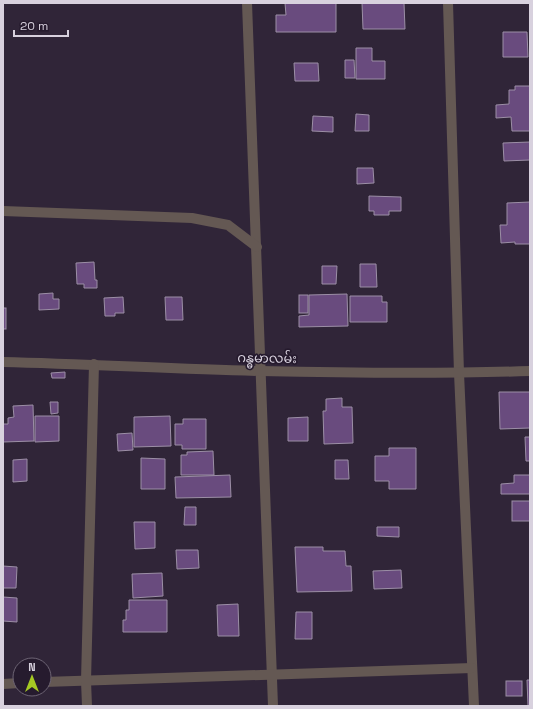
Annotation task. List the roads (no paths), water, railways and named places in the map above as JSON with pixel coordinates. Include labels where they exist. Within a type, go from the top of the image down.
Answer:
[{"type":"street","points":[[247,3],[273,706]]},
{"type":"street","points":[[448,3],[459,373],[474,706]]},
{"type":"street","points":[[3,211],[192,218],[228,225],[257,246]]},
{"type":"street","name":"ဂန္ဓမာလမ်း","points":[[3,362],[260,371],[459,373],[530,371]]},
{"type":"street","points":[[87,706],[86,681],[94,364]]},
{"type":"street","points":[[52,682],[472,668]]}]
